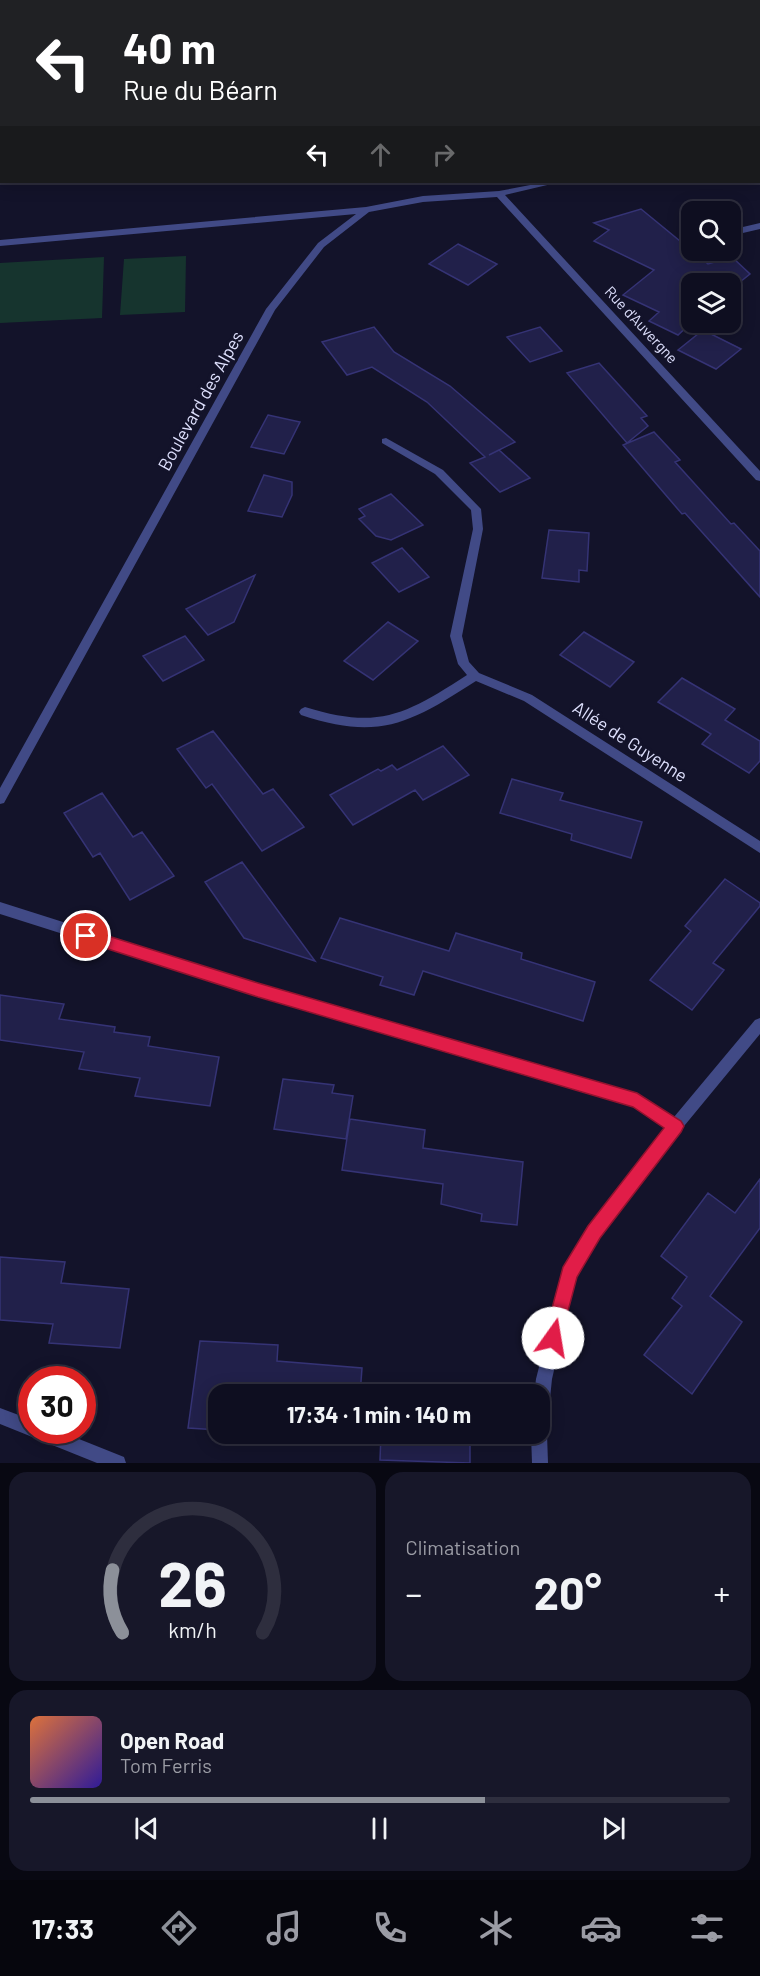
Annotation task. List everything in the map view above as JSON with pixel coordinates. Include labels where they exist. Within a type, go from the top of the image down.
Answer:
[{"type":"street","name":"Boulevard des Alpes","points":[[0,799],[271,309],[321,245],[366,210],[423,198],[499,194],[551,183]]},
{"type":"street","name":"Rue d'Auvergne","points":[[499,194],[760,477]]},
{"type":"street","points":[[0,243],[366,210]]},
{"type":"street","points":[[741,230],[760,226]]},
{"type":"street","points":[[305,712],[337,723],[374,725],[426,707],[475,676],[464,664],[456,636],[478,529],[476,509],[439,472],[386,441]]},
{"type":"street","name":"Allée de Guyenne","points":[[475,676],[528,698],[760,848]]},
{"type":"street","points":[[0,908],[258,990],[637,1100],[675,1126]]},
{"type":"street","points":[[543,1384],[569,1273],[594,1232],[675,1126],[760,1024]]},
{"type":"street","points":[[0,1416],[18,1423]]},
{"type":"street","points":[[70,1444],[118,1463]]},
{"type":"street","points":[[539,1444],[540,1463]]},
{"type":"green space","points":[[186,256],[185,312],[120,315],[124,259]]},
{"type":"green space","points":[[104,257],[102,318],[0,323],[0,263]]},
{"type":"building","points":[[641,209],[681,242],[681,261],[704,261],[708,264],[718,261],[736,261],[750,274],[741,281],[741,273],[681,273],[681,332],[678,335],[649,321],[659,312],[623,295],[654,270],[594,241],[609,230],[594,223]]},
{"type":"building","points":[[458,244],[497,264],[468,285],[429,264]]},
{"type":"building","points":[[374,327],[394,352],[450,386],[515,442],[499,450],[530,478],[500,492],[470,463],[485,457],[427,402],[372,367],[347,375],[322,342]]},
{"type":"building","points":[[540,327],[562,351],[530,362],[507,337]]},
{"type":"building","points":[[699,333],[709,333],[741,349],[716,369],[678,350]]},
{"type":"building","points":[[599,363],[647,416],[641,418],[648,426],[627,443],[567,373]]},
{"type":"building","points":[[268,415],[300,422],[284,454],[251,447]]},
{"type":"building","points":[[654,432],[680,460],[675,462],[731,524],[734,523],[760,551],[760,597],[685,513],[682,514],[623,445]]},
{"type":"building","points":[[264,475],[292,482],[292,495],[282,517],[248,511]]},
{"type":"building","points":[[391,494],[423,525],[391,540],[376,536],[359,519],[365,516],[359,509]]},
{"type":"building","points":[[549,530],[589,533],[587,571],[579,570],[579,582],[542,578]]},
{"type":"building","points":[[402,548],[429,577],[399,592],[372,563]]},
{"type":"building","points":[[255,575],[234,622],[208,635],[186,609]]},
{"type":"building","points":[[388,622],[418,641],[373,680],[344,661]]},
{"type":"building","points":[[584,632],[634,662],[610,687],[560,655]]},
{"type":"building","points":[[185,636],[204,660],[163,681],[143,656]]},
{"type":"building","points":[[682,678],[735,709],[725,720],[760,741],[760,761],[749,773],[702,744],[711,734],[658,702]]},
{"type":"building","points":[[213,731],[263,794],[273,789],[304,827],[262,851],[212,784],[206,788],[177,749]]},
{"type":"building","points":[[443,746],[469,775],[423,800],[415,790],[353,825],[330,795],[378,769],[381,771],[392,765],[397,770]]},
{"type":"building","points":[[512,779],[563,793],[560,800],[642,822],[631,858],[571,840],[572,834],[500,813]]},
{"type":"building","points":[[102,793],[133,837],[142,832],[174,876],[130,900],[100,853],[93,857],[64,813]]},
{"type":"building","points":[[242,862],[315,961],[244,938],[205,882]]},
{"type":"building","points":[[725,879],[760,903],[760,906],[713,963],[724,970],[692,1010],[650,980],[691,931],[685,926]]},
{"type":"building","points":[[340,918],[449,951],[456,933],[522,953],[521,959],[595,982],[583,1021],[423,971],[414,995],[380,985],[383,977],[321,958]]},
{"type":"building","points":[[0,995],[64,1004],[59,1019],[115,1027],[114,1032],[150,1037],[148,1046],[219,1057],[210,1106],[135,1096],[140,1078],[79,1069],[84,1052],[0,1040]]},
{"type":"building","points":[[283,1079],[334,1085],[332,1093],[353,1096],[346,1139],[274,1129]]},
{"type":"building","points":[[350,1119],[425,1130],[423,1148],[523,1162],[517,1225],[481,1221],[482,1214],[441,1204],[443,1184],[342,1170]]},
{"type":"building","points":[[760,1179],[760,1228],[710,1296],[742,1322],[692,1394],[644,1355],[682,1306],[672,1298],[687,1277],[661,1256],[708,1193],[735,1213]]},
{"type":"building","points":[[0,1257],[65,1262],[61,1283],[129,1289],[120,1348],[49,1343],[53,1324],[0,1320]]},
{"type":"building","points":[[200,1341],[278,1345],[277,1361],[362,1368],[361,1384],[208,1384],[208,1429],[188,1428]]},
{"type":"building","points":[[381,1444],[470,1444],[470,1463],[380,1460]]},
{"type":"route","points":[[86,936],[258,990],[637,1100],[675,1126],[594,1232],[569,1273],[553,1338]]}]
